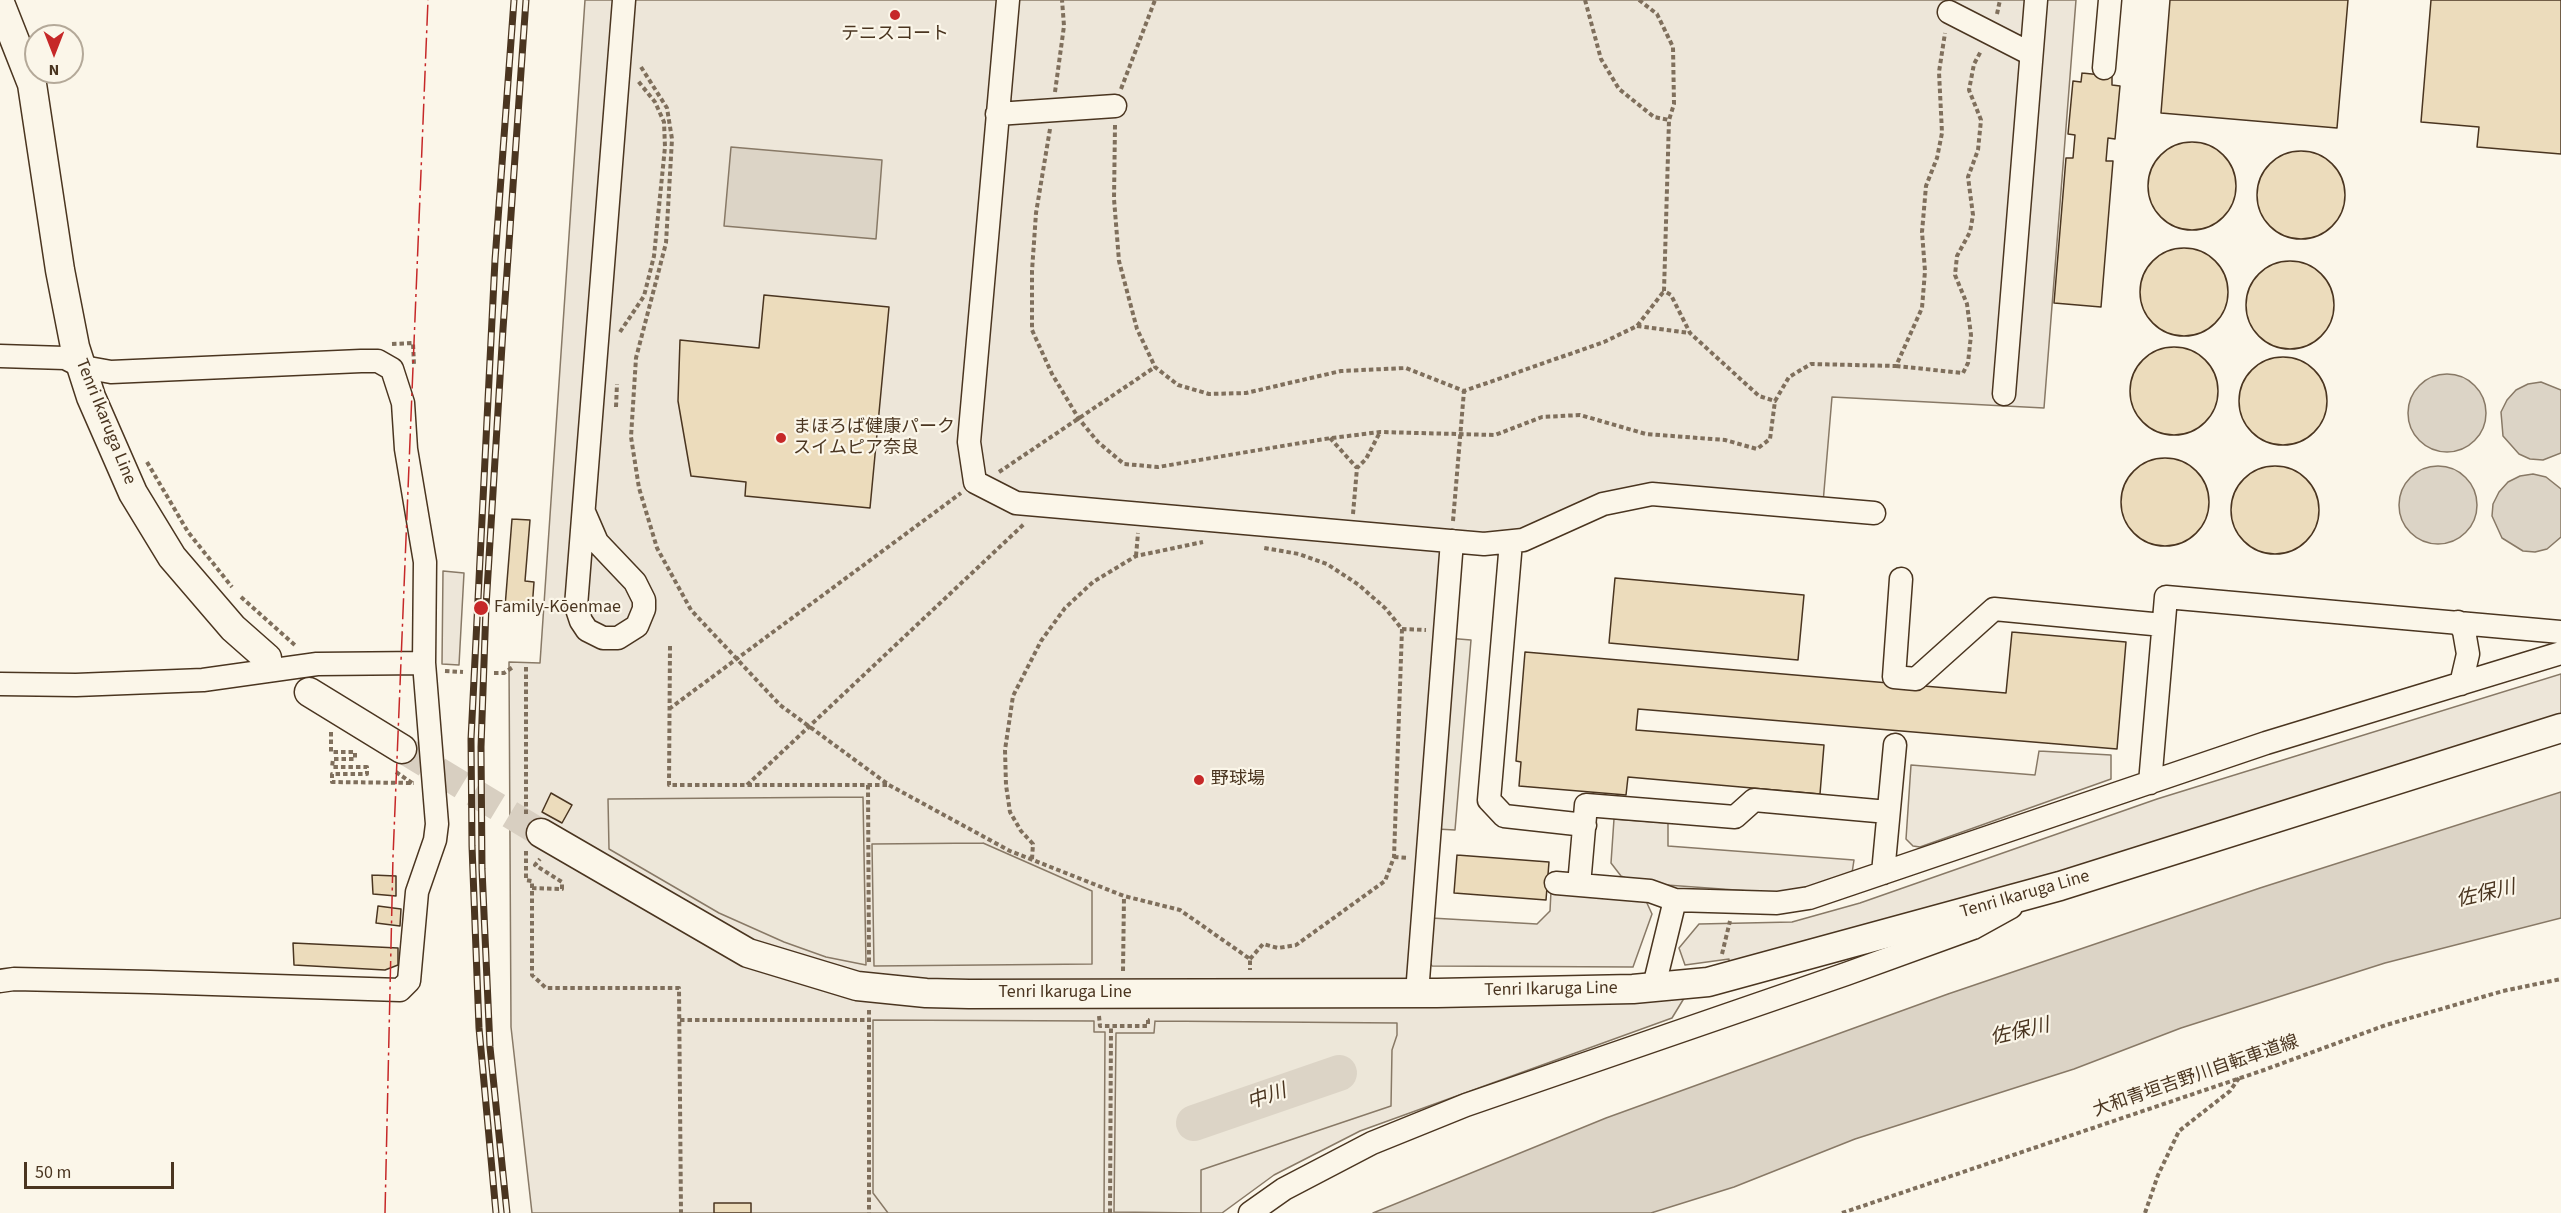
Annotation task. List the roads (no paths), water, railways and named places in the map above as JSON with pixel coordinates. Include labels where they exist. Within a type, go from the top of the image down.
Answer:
[{"type":"main road","name":"Tenri Ikaruga Line","points":[[2,12],[32,84],[60,270],[75,347],[91,397],[133,493],[172,557],[233,628],[267,658]]},
{"type":"main road","points":[[309,692],[402,749]]},
{"type":"main road","name":"Tenri Ikaruga Line","points":[[533,839],[748,953],[857,986],[937,993],[1417,993],[1654,986],[1708,982],[2038,892],[2561,728]]},
{"type":"street","points":[[584,512],[597,542],[635,582],[644,600],[644,609],[637,626],[618,638],[594,635],[581,621],[577,612],[584,512],[624,0]]},
{"type":"street","points":[[1008,0],[969,442],[975,482],[1016,503],[1485,544],[1524,540],[1603,504],[1652,494],[1874,513]]},
{"type":"street","points":[[2004,394],[2036,0]]},
{"type":"street","points":[[2104,68],[2110,0]]},
{"type":"street","points":[[1949,12],[2031,54]]},
{"type":"street","points":[[997,114],[1115,106]]},
{"type":"street","points":[[0,356],[65,357],[83,368],[111,372],[172,371],[361,360],[378,361],[392,369],[403,403],[406,449],[425,562],[424,663],[437,824],[435,840],[424,864],[417,892],[409,981],[400,990],[7,980]]},
{"type":"street","points":[[1417,993],[1452,542]]},
{"type":"street","points":[[1511,542],[1489,800],[1504,816],[1585,825]]},
{"type":"street","points":[[1901,579],[1894,677],[1916,679],[1994,609],[2163,626]]},
{"type":"street","points":[[2150,783],[2166,597],[2561,632]]},
{"type":"street","points":[[2458,622],[2464,631],[2468,654],[2461,684]]},
{"type":"street","points":[[1556,883],[1650,891],[1675,900],[1777,903],[1809,898],[2266,743],[2561,652]]},
{"type":"street","points":[[0,684],[76,685],[203,680],[317,664],[424,663]]},
{"type":"street","points":[[1883,873],[1895,745]]},
{"type":"street","points":[[1579,885],[1586,805],[1735,817],[1754,800],[1888,812]]},
{"type":"street","points":[[1250,1213],[1284,1189],[1372,1143],[1466,1104],[1973,928],[2038,892]]},
{"type":"street","points":[[1654,986],[1675,900]]},
{"type":"water","points":[[731,147],[882,160],[876,239],[724,226]]},
{"type":"water","points":[[2447,374],[2462,377],[2474,386],[2483,398],[2486,413],[2483,428],[2474,440],[2462,449],[2447,452],[2432,449],[2420,440],[2411,428],[2408,413],[2411,398],[2420,386],[2432,377]]},
{"type":"water","points":[[2541,382],[2561,390],[2561,453],[2543,460],[2530,459],[2519,454],[2503,436],[2501,412],[2507,400],[2516,390],[2528,384]]},
{"type":"water","points":[[2438,466],[2453,469],[2465,478],[2474,490],[2477,505],[2474,520],[2465,532],[2453,541],[2438,544],[2423,541],[2411,532],[2402,520],[2399,505],[2402,490],[2411,478],[2423,469]]},
{"type":"water","points":[[2533,474],[2546,477],[2561,489],[2561,537],[2547,549],[2535,552],[2523,551],[2502,538],[2492,516],[2493,504],[2499,492],[2508,482],[2520,476]]},
{"type":"water","name":"佐保川","points":[[2561,792],[2561,918],[2385,963],[2181,1028],[2074,1069],[1855,1139],[1734,1187],[1651,1213],[1373,1213],[1606,1118],[1948,994],[2260,888]]},
{"type":"waterway","name":"中川","points":[[1194,1123],[1339,1073]]},
{"type":"tunnel","points":[[402,749],[541,833]]},
{"type":"railway","points":[[496,1213],[479,1028],[472,846],[471,739],[495,260],[514,0]]},
{"type":"railway","points":[[507,1213],[490,1047],[482,869],[481,747],[486,607],[526,0]]},
{"type":"place","name":"テニスコート","points":[[895,15]]},
{"type":"place","name":"まほろば健康パーク スイムピア奈良","points":[[781,438]]},
{"type":"place","name":"Family-Kōenmae","points":[[481,608]]},
{"type":"place","name":"野球場","points":[[1199,780]]}]
